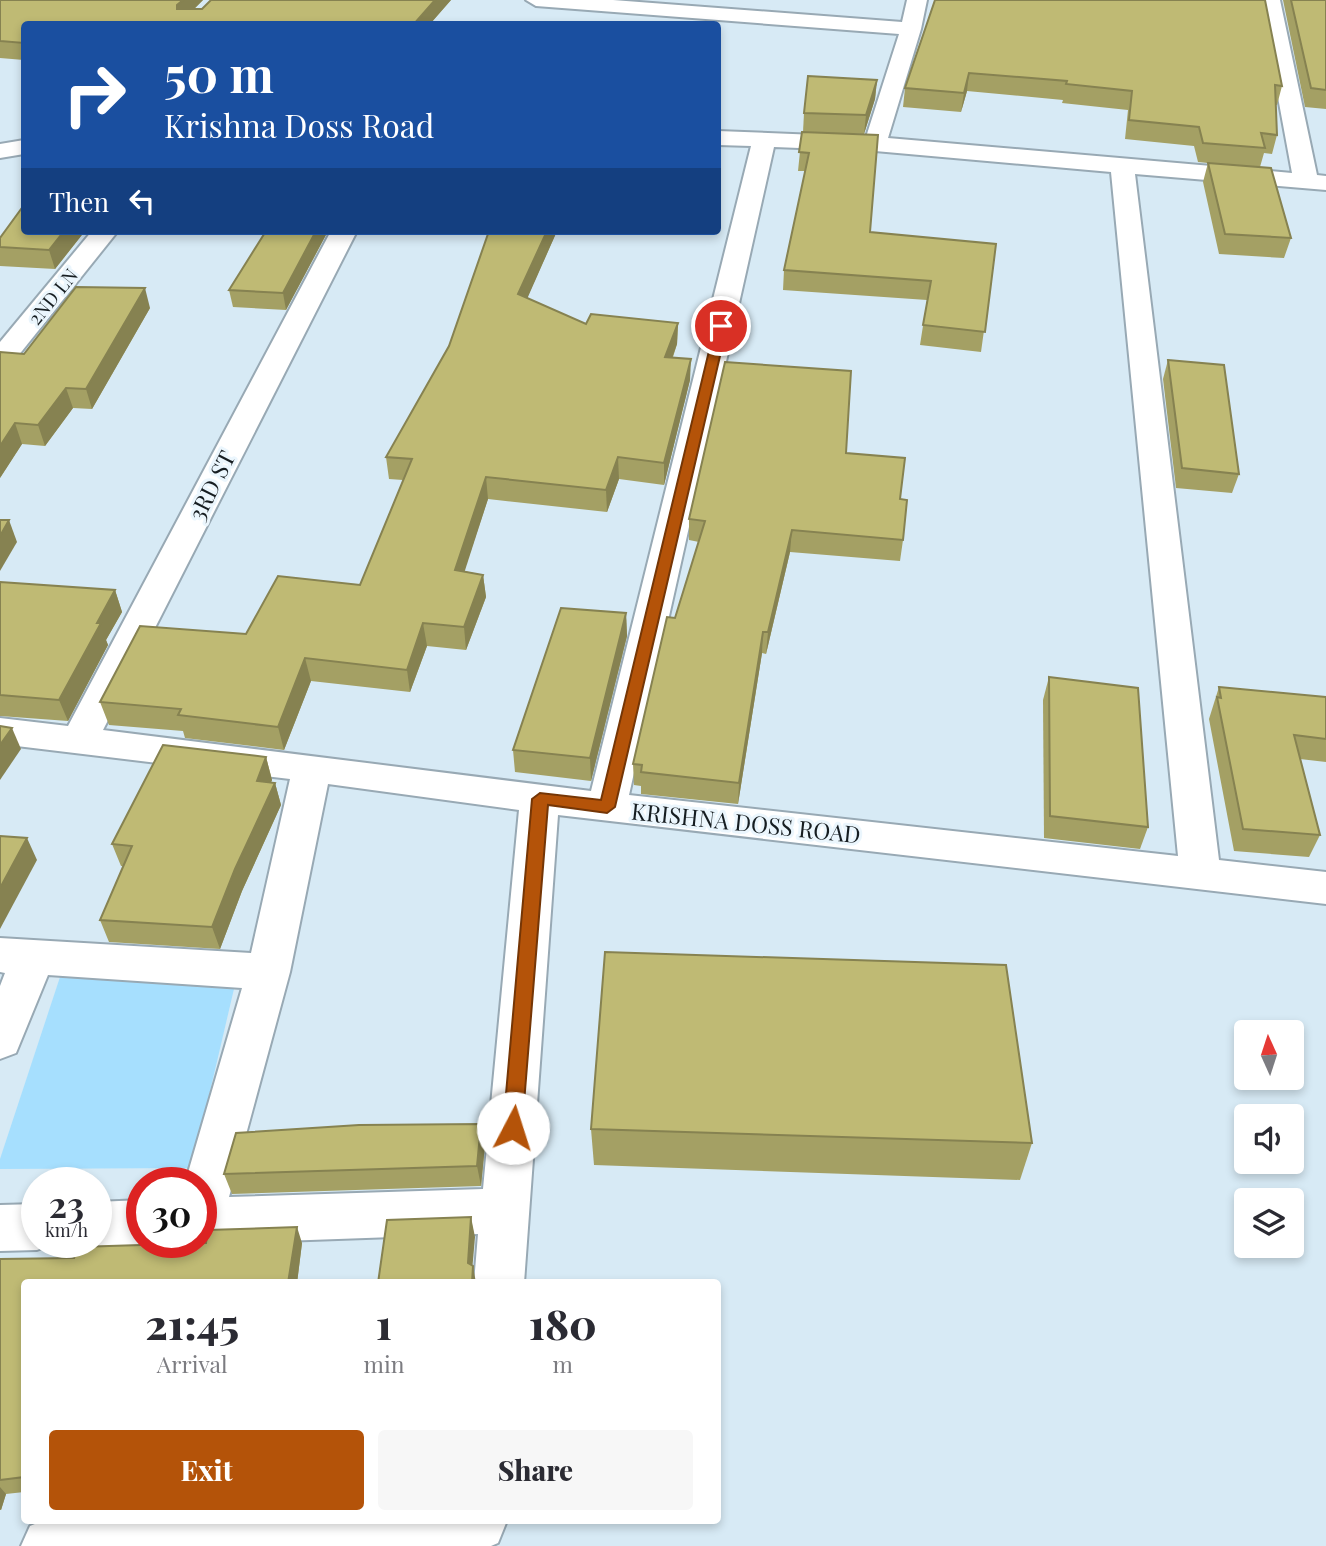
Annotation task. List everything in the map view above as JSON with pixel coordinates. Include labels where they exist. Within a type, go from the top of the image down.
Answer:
[{"type":"street","points":[[536,0],[734,8],[911,29]]},
{"type":"street","points":[[875,144],[911,29],[917,0]]},
{"type":"street","points":[[721,138],[875,144],[1316,182],[1269,0]]},
{"type":"street","points":[[607,807],[765,138]]},
{"type":"street","points":[[0,151],[21,148]]},
{"type":"street","points":[[1122,164],[1200,873]]},
{"type":"street","name":"2ND LN","points":[[0,360],[102,235]]},
{"type":"street","name":"3RD ST","points":[[79,740],[342,235]]},
{"type":"street","name":"KRISHNA DOSS ROAD","points":[[0,731],[607,807],[1326,888]]},
{"type":"street","points":[[213,1167],[268,972],[312,768]]},
{"type":"street","points":[[499,1279],[540,799]]},
{"type":"street","points":[[0,1040],[17,956],[268,972]]},
{"type":"street","points":[[217,1220],[506,1211]]},
{"type":"street","points":[[0,1228],[21,1227]]},
{"type":"street","points":[[50,1546],[459,1524]]},
{"type":"shaded area","points":[[237,976],[192,1167],[0,1169],[0,1159],[60,977]]},
{"type":"building","points":[[0,0],[183,0],[177,5],[177,9],[202,9],[211,0],[435,0],[417,21],[21,21],[21,43],[0,41]]},
{"type":"building","points":[[935,0],[1265,0],[1282,86],[1275,85],[1277,135],[1261,133],[1265,148],[1203,143],[1199,127],[1129,120],[1132,91],[1066,84],[1067,81],[969,73],[964,93],[905,88]]},
{"type":"building","points":[[1291,0],[1326,0],[1326,90],[1311,88]]},
{"type":"building","points":[[808,76],[877,80],[866,115],[804,113]]},
{"type":"building","points":[[802,132],[878,135],[870,232],[996,244],[985,332],[923,325],[931,281],[784,270],[809,153],[799,152]]},
{"type":"building","points":[[1208,163],[1271,168],[1291,238],[1225,234]]},
{"type":"building","points":[[21,209],[21,235],[61,235],[49,250],[0,247],[0,238]]},
{"type":"building","points":[[263,235],[314,235],[283,293],[229,290]]},
{"type":"building","points":[[488,235],[545,235],[518,294],[586,324],[591,314],[678,323],[665,357],[691,359],[664,463],[618,457],[606,490],[486,477],[455,570],[483,575],[464,627],[423,623],[407,670],[305,658],[278,727],[178,715],[181,709],[100,702],[140,626],[246,634],[278,576],[360,585],[412,459],[386,457],[449,346]]},
{"type":"building","points":[[76,287],[145,288],[86,389],[66,388],[38,425],[15,423],[0,446],[0,352],[24,354]]},
{"type":"building","points":[[1168,360],[1224,365],[1239,474],[1182,468]]},
{"type":"building","points":[[725,362],[851,371],[846,453],[905,458],[900,499],[907,500],[903,540],[792,530],[768,632],[763,632],[739,783],[641,772],[642,765],[633,764],[667,617],[675,618],[705,521],[689,519]]},
{"type":"building","points":[[0,520],[9,520],[0,536]]},
{"type":"building","points":[[0,582],[115,590],[97,623],[101,623],[59,700],[0,695]]},
{"type":"building","points":[[561,608],[626,613],[590,758],[513,750]]},
{"type":"building","points":[[1049,677],[1138,688],[1148,827],[1050,816]]},
{"type":"building","points":[[1219,687],[1326,697],[1326,739],[1294,735],[1320,835],[1243,829],[1217,697],[1221,698]]},
{"type":"building","points":[[0,726],[12,728],[0,745]]},
{"type":"building","points":[[163,745],[266,757],[257,781],[275,783],[235,869],[212,927],[100,920],[132,846],[112,844]]},
{"type":"building","points":[[0,836],[27,838],[0,888]]},
{"type":"building","points":[[605,952],[1006,965],[1032,1143],[591,1129]]},
{"type":"building","points":[[481,1124],[477,1166],[224,1174],[236,1133],[359,1125]]},
{"type":"building","points":[[471,1217],[468,1263],[473,1266],[472,1279],[379,1279],[387,1220]]},
{"type":"building","points":[[297,1227],[289,1279],[21,1279],[21,1477],[0,1480],[0,1259],[112,1258],[112,1246],[126,1245],[126,1258],[217,1258],[217,1230]]},
{"type":"route","points":[[513,1128],[540,799],[607,807],[721,326]]}]
